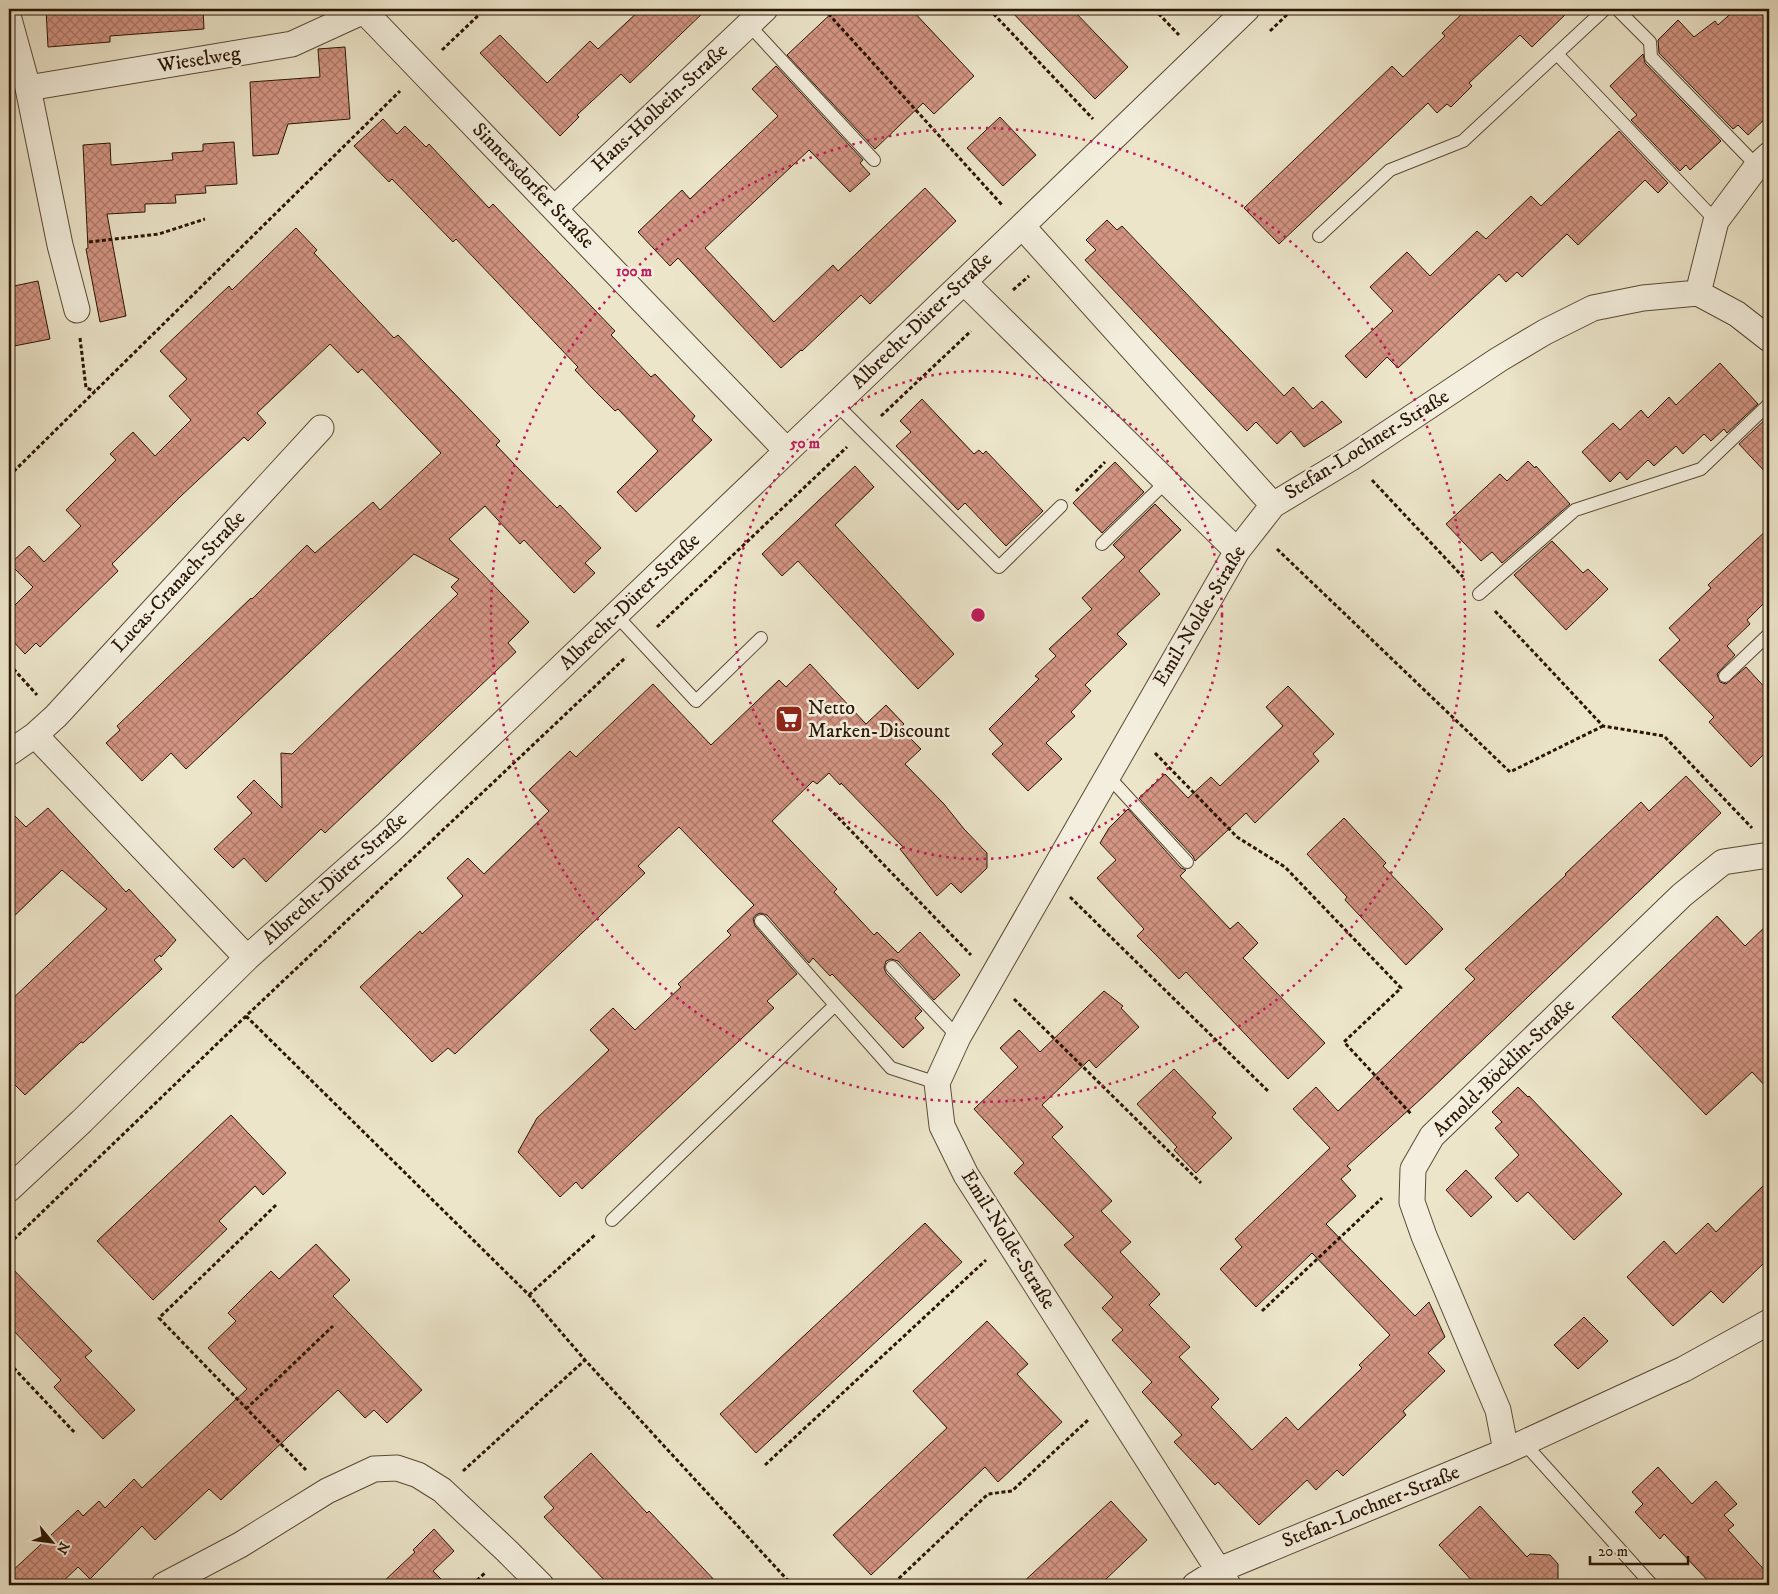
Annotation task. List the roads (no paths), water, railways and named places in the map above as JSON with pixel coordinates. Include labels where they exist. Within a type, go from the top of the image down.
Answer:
[{"type":"street","name":"Albrecht-Dürer-Straße","points":[[9,1190],[82,1121],[247,958],[388,833],[1247,9]]},
{"type":"street","name":"Sinnersdorfer Straße","points":[[363,10],[787,451]]},
{"type":"street","name":"Wieselweg","points":[[28,88],[292,44],[363,10]]},
{"type":"street","name":"Hans-Holbein-Straße","points":[[554,208],[757,17]]},
{"type":"street","points":[[9,19],[28,88],[60,245],[76,310]]},
{"type":"street","points":[[1763,160],[1716,222],[1698,293],[1737,314],[1769,339]]},
{"type":"street","name":"Stefan-Lochner-Straße","points":[[1022,226],[1272,505],[1352,458],[1545,332],[1593,308],[1643,298],[1698,293]]},
{"type":"street","points":[[964,282],[1237,551]]},
{"type":"street","name":"Lucas-Cranach-Straße","points":[[9,753],[35,735],[56,716],[321,428]]},
{"type":"street","name":"Emil-Nolde-Straße","points":[[1224,1578],[966,1175],[942,1126],[938,1083],[958,1037],[1237,551],[1272,505]]},
{"type":"street","points":[[35,735],[247,958]]},
{"type":"street","name":"Arnold-Böcklin-Straße","points":[[1515,1447],[1424,1236],[1412,1202],[1413,1169],[1432,1136],[1682,895],[1723,862],[1769,855]]},
{"type":"street","name":"Stefan-Lochner-Straße","points":[[1195,1585],[1224,1578],[1515,1447],[1684,1369],[1769,1322]]},
{"type":"street","points":[[164,1585],[240,1545],[327,1491],[374,1469],[397,1468],[418,1475],[442,1490],[541,1585]]},
{"type":"lane","points":[[1319,236],[1390,170],[1463,141],[1606,9]]},
{"type":"lane","points":[[1617,9],[1650,42],[1651,57],[1763,160]]},
{"type":"lane","points":[[757,17],[874,160]]},
{"type":"lane","points":[[1557,54],[1716,222]]},
{"type":"lane","points":[[836,404],[999,567],[1061,506]]},
{"type":"lane","points":[[1479,594],[1575,510],[1701,469],[1769,404]]},
{"type":"lane","points":[[1102,544],[1167,481]]},
{"type":"lane","points":[[616,615],[696,701],[762,638]]},
{"type":"lane","points":[[1725,676],[1769,634]]},
{"type":"lane","points":[[1108,776],[1187,862]]},
{"type":"lane","points":[[761,921],[834,1006],[891,1068],[938,1083]]},
{"type":"lane","points":[[892,967],[958,1037]]},
{"type":"lane","points":[[612,1220],[834,1006]]},
{"type":"lane","points":[[1515,1447],[1652,1585]]},
{"type":"place","name":"Netto Marken-Discount","points":[[789,719]]}]
